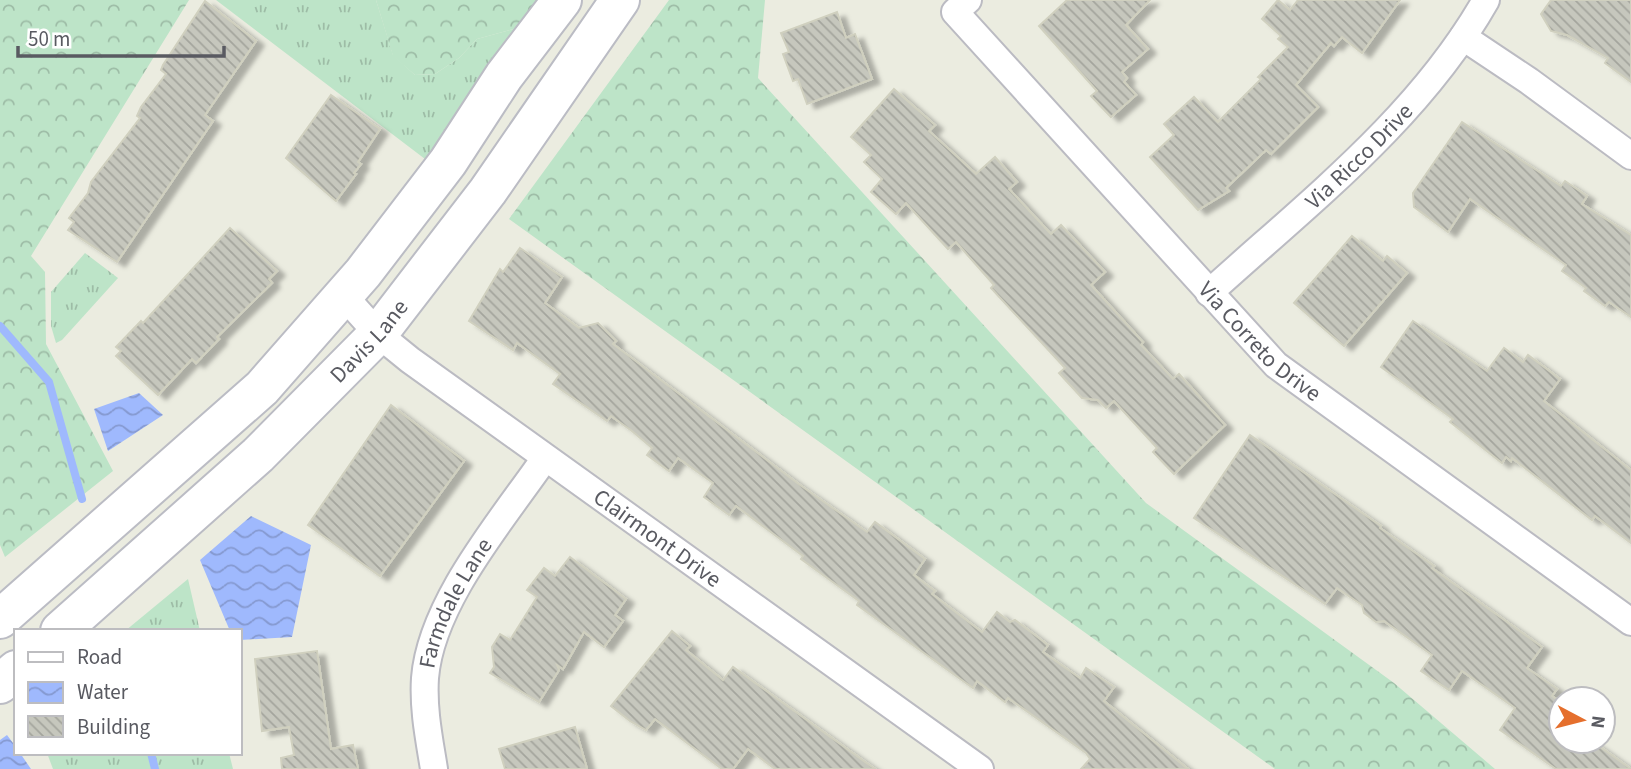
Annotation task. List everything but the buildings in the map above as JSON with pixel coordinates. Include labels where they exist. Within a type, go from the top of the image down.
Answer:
[{"type":"street","name":"Davis Lane","points":[[0,619],[262,388],[344,296],[449,162],[504,76],[562,0]]},
{"type":"street","name":"Davis Lane","points":[[62,629],[258,455],[378,334],[488,191],[620,0]]},
{"type":"street","name":"Via Correto Drive","points":[[968,0],[955,12],[1247,336],[1298,383],[1631,621]]},
{"type":"street","name":"Via Ricco Drive","points":[[1209,293],[1388,129],[1463,37],[1486,0]]},
{"type":"street","points":[[1463,37],[1529,81],[1631,156]]},
{"type":"street","name":"Clairmont Drive","points":[[344,296],[378,334],[545,458],[980,769]]},
{"type":"street","name":"Farmdale Lane","points":[[434,769],[424,713],[425,676],[431,645],[443,613],[462,579],[545,458]]},
{"type":"street","points":[[0,684],[14,672]]},
{"type":"green space","points":[[0,0],[189,0],[31,256],[45,272],[46,344],[113,471],[5,557],[0,545]]},
{"type":"green space","points":[[216,0],[376,0],[393,55],[415,75],[435,74],[459,58],[477,39],[528,25],[425,159]]},
{"type":"green space","points":[[376,0],[547,0],[528,25],[477,39],[459,58],[435,74],[415,75],[393,56]]},
{"type":"green space","points":[[669,0],[765,0],[758,78],[1146,503],[1394,683],[1495,769],[1275,769],[509,219]]},
{"type":"green space","points":[[85,253],[118,278],[62,340],[56,343],[51,326],[51,292]]},
{"type":"green space","points":[[188,579],[200,629],[127,629]]},
{"type":"green space","points":[[48,755],[230,755],[233,769],[53,769]]},
{"type":"water","points":[[139,393],[163,415],[108,451],[94,409]]},
{"type":"water","points":[[251,516],[311,545],[292,637],[242,640],[242,629],[229,629],[200,560]]},
{"type":"water","points":[[7,735],[14,744],[14,755],[21,755],[31,769],[0,769],[0,740]]},
{"type":"waterway","points":[[0,326],[49,382],[82,499]]},
{"type":"waterway","points":[[152,755],[155,769]]}]
